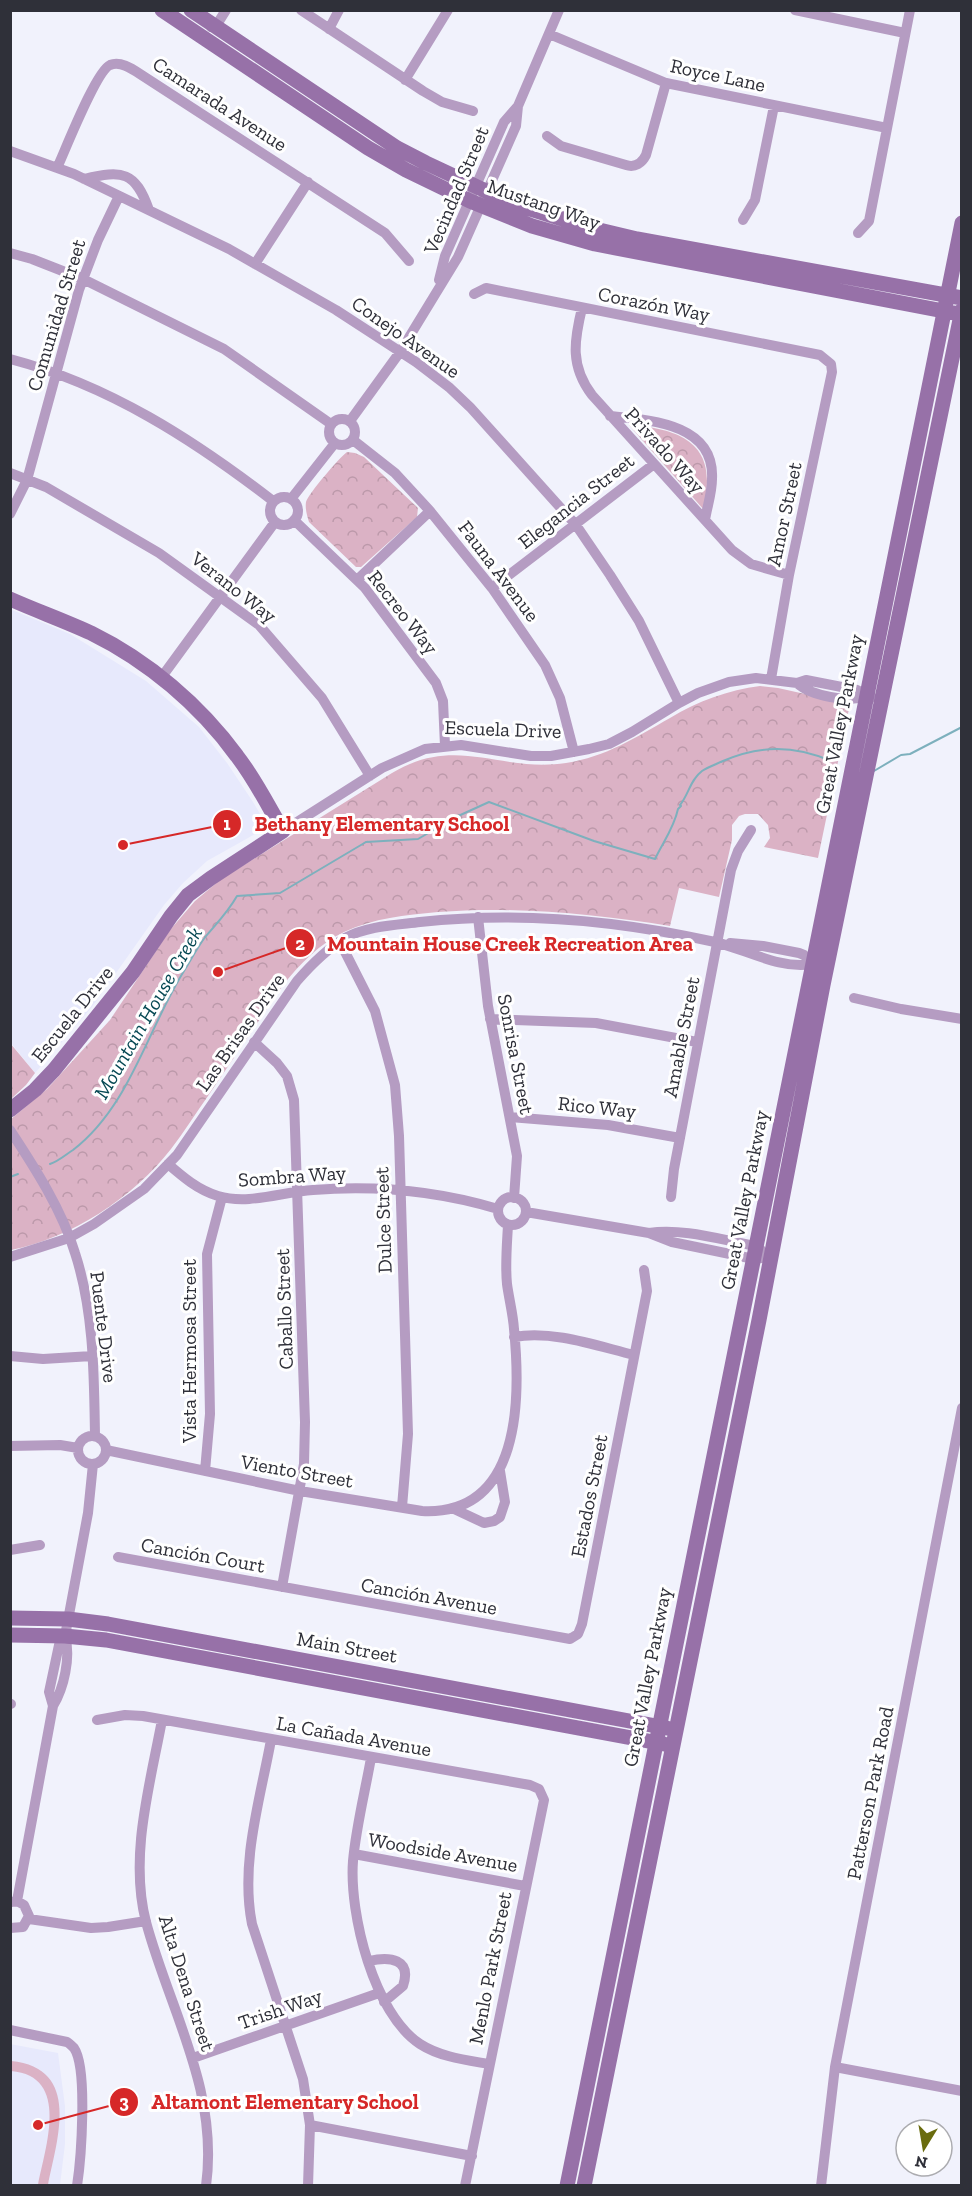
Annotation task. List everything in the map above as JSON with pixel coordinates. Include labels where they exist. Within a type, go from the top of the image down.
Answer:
[{"type":"main road","name":"Mustang Way","points":[[162,10],[368,148],[406,170],[479,196],[616,234],[954,297]]},
{"type":"main road","name":"Mustang Way","points":[[191,10],[210,19],[398,147],[532,226],[595,244],[944,311],[961,312]]},
{"type":"main road","name":"Great Valley Parkway","points":[[567,2186],[944,311],[954,297],[962,224]]},
{"type":"main road","name":"Great Valley Parkway","points":[[584,2186],[771,1257],[823,985],[961,312]]},
{"type":"main road","points":[[10,599],[92,634],[131,656],[161,678],[208,720],[238,757],[283,831]]},
{"type":"main road","name":"Escuela Drive","points":[[10,1110],[35,1090],[54,1070],[133,972],[171,916],[188,896],[211,878],[283,831]]},
{"type":"main road","points":[[812,964],[817,969],[823,985]]},
{"type":"main road","name":"Main Street","points":[[10,1618],[68,1619],[108,1624],[676,1729]]},
{"type":"main road","name":"Main Street","points":[[10,1635],[65,1636],[106,1640],[672,1745]]},
{"type":"street","points":[[189,29],[226,10]]},
{"type":"street","points":[[301,10],[442,102],[473,111]]},
{"type":"street","points":[[329,29],[339,10]]},
{"type":"street","points":[[405,80],[448,10]]},
{"type":"street","name":"Vecindad Street","points":[[350,421],[400,352],[435,292],[446,256],[516,126],[518,106],[560,10]]},
{"type":"street","points":[[795,10],[905,33]]},
{"type":"street","points":[[858,233],[869,221],[910,10]]},
{"type":"street","name":"Royce Lane","points":[[549,34],[666,83],[887,128]]},
{"type":"street","name":"Camarada Avenue","points":[[57,168],[103,70],[110,65],[119,64],[130,68],[386,233],[409,261]]},
{"type":"street","points":[[547,136],[561,146],[636,166],[643,161],[646,155],[666,83]]},
{"type":"street","points":[[743,220],[755,200],[774,106]]},
{"type":"street","name":"Conejo Avenue","points":[[10,151],[84,179],[229,249],[336,310],[450,388],[470,407],[576,525],[639,621],[679,703]]},
{"type":"street","points":[[84,179],[109,173],[125,176],[141,189],[149,210]]},
{"type":"street","points":[[255,264],[308,182]]},
{"type":"street","name":"Comunidad Street","points":[[10,514],[27,480],[83,279],[119,196]]},
{"type":"street","points":[[10,253],[33,259],[83,279],[224,349],[331,424]]},
{"type":"street","name":"Corazón Way","points":[[474,294],[486,288],[820,354],[826,359]]},
{"type":"street","name":"Privado Way","points":[[582,308],[576,337],[579,373],[585,386],[742,560],[789,575]]},
{"type":"street","points":[[10,359],[56,372],[108,394],[167,427],[217,459],[273,501]]},
{"type":"street","name":"Amor Street","points":[[771,679],[789,575],[832,372],[831,364],[826,359]]},
{"type":"street","points":[[610,416],[670,425],[699,441],[710,460],[712,470],[705,520]]},
{"type":"street","points":[[338,419],[350,421],[355,428],[353,440],[346,445],[334,443],[329,432],[331,424],[338,419]]},
{"type":"street","name":"Fauna Avenue","points":[[353,440],[395,473],[430,511],[492,588],[545,665],[560,698],[574,752]]},
{"type":"street","points":[[291,499],[334,443]]},
{"type":"street","name":"Elegancia Street","points":[[492,588],[654,464]]},
{"type":"street","name":"Verano Way","points":[[10,473],[46,488],[159,553],[259,625],[322,698],[370,776]]},
{"type":"street","points":[[280,497],[291,499],[297,507],[297,516],[283,525],[275,522],[270,514],[273,501],[280,497]]},
{"type":"street","points":[[357,580],[430,511]]},
{"type":"street","name":"Recreo Way","points":[[294,520],[365,588],[436,683],[443,701],[445,746]]},
{"type":"street","points":[[161,678],[275,522]]},
{"type":"street","name":"Escuela Drive","points":[[283,831],[370,776],[403,758],[425,750],[461,746],[531,756],[551,756],[574,752],[609,744],[679,703],[729,682],[756,678],[797,683],[806,680],[857,690],[866,696],[882,699]]},
{"type":"street","name":"Amable Street","points":[[671,1197],[697,1042],[731,870],[738,851],[751,830]]},
{"type":"street","name":"Las Brisas Drive","points":[[10,1257],[69,1238],[94,1224],[144,1189],[177,1155],[297,981],[316,961],[340,942],[360,932],[386,926],[478,917],[561,918],[625,925],[717,943],[763,946],[799,953],[812,964]]},
{"type":"street","name":"Sonrisa Street","points":[[478,917],[490,1019],[517,1156],[514,1198]]},
{"type":"street","name":"Dulce Street","points":[[340,942],[375,1011],[395,1085],[399,1136],[408,1434],[402,1507]]},
{"type":"street","points":[[854,998],[901,1009],[962,1019]]},
{"type":"street","points":[[490,1019],[596,1023],[697,1042]]},
{"type":"street","name":"Caballo Street","points":[[254,1042],[282,1070],[291,1087],[294,1101],[299,1192],[306,1422],[304,1464],[282,1587]]},
{"type":"street","name":"Rico Way","points":[[510,1117],[608,1125],[680,1138]]},
{"type":"street","name":"Puente Drive","points":[[10,1130],[55,1206],[75,1251],[83,1284],[92,1356],[95,1436]]},
{"type":"street","name":"Sombra Way","points":[[168,1164],[198,1188],[222,1197],[242,1199],[344,1189],[400,1191],[444,1195],[498,1209]]},
{"type":"street","name":"Vista Hermosa Street","points":[[205,1472],[210,1414],[207,1254],[222,1197]]},
{"type":"street","points":[[453,1508],[484,1523],[500,1517],[505,1502],[500,1471],[512,1435],[517,1387],[507,1282],[508,1225],[500,1218],[498,1209],[505,1199],[514,1198],[524,1204],[526,1212],[520,1223],[508,1225]]},
{"type":"street","points":[[526,1212],[649,1233],[681,1232],[771,1257]]},
{"type":"street","name":"Estados Street","points":[[570,1639],[579,1634],[582,1624],[647,1291],[644,1270]]},
{"type":"street","points":[[514,1337],[539,1335],[634,1355]]},
{"type":"street","points":[[10,1356],[43,1359],[92,1356]]},
{"type":"street","name":"Patterson Park Road","points":[[821,2186],[836,2067],[962,1408]]},
{"type":"street","points":[[95,1436],[104,1442],[106,1450],[103,1459],[93,1464],[81,1459],[78,1448],[84,1438],[95,1436]]},
{"type":"street","points":[[10,1446],[60,1445],[78,1448]]},
{"type":"street","name":"Viento Street","points":[[106,1450],[300,1491],[439,1512],[481,1496],[500,1471]]},
{"type":"street","points":[[11,1930],[23,1927],[28,1919],[27,1908],[14,1902],[53,1706],[60,1694],[68,1647],[65,1636],[88,1514],[93,1464]]},
{"type":"street","points":[[10,1550],[40,1545]]},
{"type":"street","name":"Canción Court","points":[[118,1557],[282,1587]]},
{"type":"street","name":"Canción Avenue","points":[[282,1587],[570,1639]]},
{"type":"street","name":"La Cañada Avenue","points":[[97,1720],[125,1715],[162,1720],[530,1785],[538,1789]]},
{"type":"street","name":"Alta Dena Street","points":[[162,1720],[143,1824],[140,1856],[146,1921],[193,2058],[203,2096],[208,2126],[209,2163],[206,2186]]},
{"type":"street","points":[[271,1740],[251,1848],[248,1899],[252,1924],[303,2079],[310,2125],[308,2186]]},
{"type":"street","points":[[371,1758],[354,1854],[353,1885],[359,1928],[381,1997],[397,2024],[421,2045],[438,2053],[489,2064]]},
{"type":"street","name":"Menlo Park Street","points":[[465,2186],[544,1800],[538,1789]]},
{"type":"street","name":"Woodside Avenue","points":[[354,1854],[525,1886]]},
{"type":"street","points":[[28,1919],[91,1928],[146,1921]]},
{"type":"street","points":[[369,1961],[387,1958],[402,1965],[405,1971],[403,1986],[381,1997]]},
{"type":"street","name":"Trish Way","points":[[193,2058],[381,1997]]},
{"type":"street","points":[[10,2030],[67,2042],[74,2048],[80,2067],[82,2122],[77,2186]]},
{"type":"street","points":[[836,2067],[962,2091]]},
{"type":"street","points":[[310,2125],[472,2156]]},
{"type":"shaded area","points":[[10,609],[70,634],[146,681],[199,727],[227,763],[265,822],[262,830],[207,861],[183,883],[164,905],[92,1007],[35,1073],[11,1043]]},
{"type":"shaded area","points":[[10,2044],[58,2053],[65,2106],[65,2144],[60,2185],[11,2185]]},
{"type":"green space","points":[[629,425],[670,432],[692,444],[700,454],[705,466],[707,485],[704,510]]},
{"type":"green space","points":[[347,452],[364,457],[418,508],[417,517],[361,567],[356,567],[309,522],[306,510],[306,502],[313,491]]},
{"type":"green space","points":[[760,686],[850,704],[818,858],[764,847],[770,838],[768,825],[758,814],[745,814],[739,816],[732,825],[732,840],[719,897],[679,888],[670,926],[554,912],[467,910],[390,918],[367,923],[344,932],[326,942],[311,955],[283,985],[176,1143],[156,1167],[119,1199],[78,1226],[34,1244],[11,1250],[11,1119],[47,1089],[110,1020],[170,930],[195,901],[220,880],[392,773],[415,762],[437,756],[458,755],[542,765],[581,760],[620,745],[702,701],[725,693]]},
{"type":"green space","points":[[10,1043],[35,1073],[11,1099]]},
{"type":"green space","points":[[11,2061],[33,2066],[48,2077],[56,2091],[60,2109],[59,2128],[48,2185],[38,2185],[48,2134],[50,2116],[48,2100],[42,2086],[30,2076],[11,2071]]},
{"type":"waterway","name":"Mountain House Creek","points":[[874,771],[901,755],[910,754],[962,727]]},
{"type":"waterway","name":"Mountain House Creek","points":[[50,1164],[73,1150],[93,1132],[109,1112],[136,1066],[184,971],[203,940],[237,896],[280,893],[366,842],[418,839],[456,817],[489,802],[594,841],[655,859],[692,783],[704,770],[750,752],[777,749],[804,752],[831,761]]},
{"type":"waterway","name":"Mountain House Creek","points":[[10,1177],[18,1174]]},
{"type":"place","name":"Bethany Elementary School","points":[[123,845]]},
{"type":"place","name":"Mountain House Creek Recreation Area","points":[[218,972]]},
{"type":"place","name":"Altamont Elementary School","points":[[38,2125]]}]
